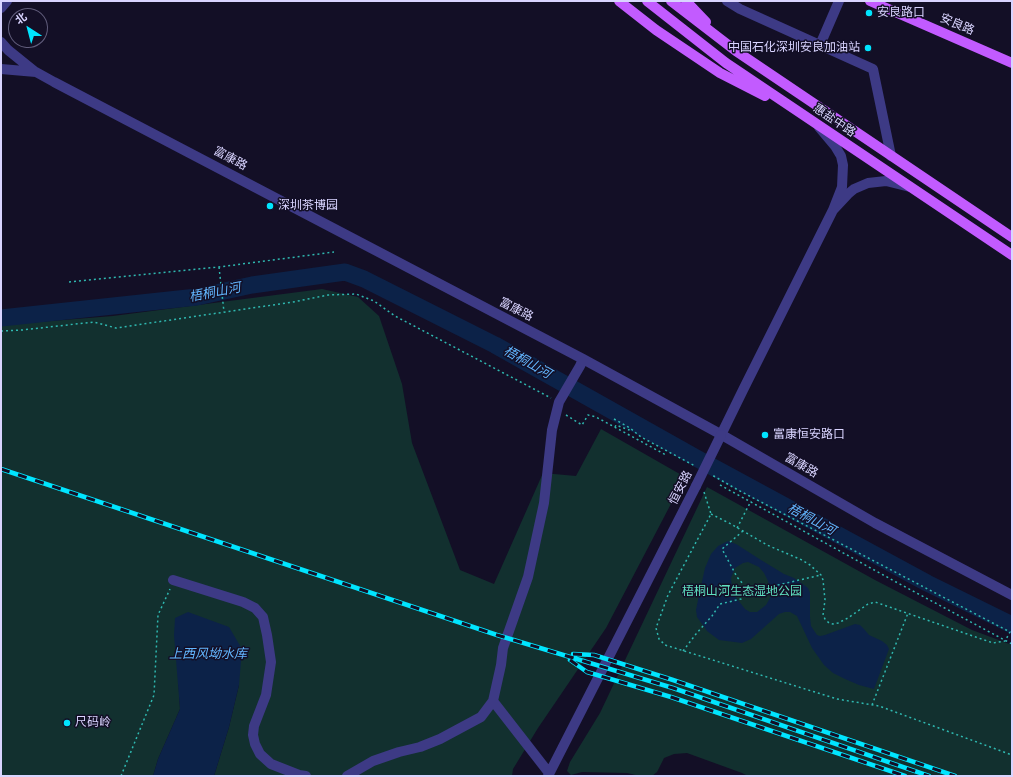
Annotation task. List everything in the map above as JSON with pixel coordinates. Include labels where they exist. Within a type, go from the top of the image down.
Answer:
[{"type":"main road","points":[[619,1],[656,30],[720,73],[800,114]]},
{"type":"main road","name":"惠盐中路","points":[[647,1],[726,63],[1012,255]]},
{"type":"main road","name":"惠盐中路","points":[[671,1],[736,51],[1012,237]]},
{"type":"main road","points":[[686,1],[736,51]]},
{"type":"main road","name":"安良路","points":[[870,1],[1012,63]]},
{"type":"street","points":[[1,8],[7,1]]},
{"type":"street","points":[[727,1],[740,9],[873,69],[891,156]]},
{"type":"street","points":[[820,45],[839,1]]},
{"type":"street","points":[[1,42],[8,50],[36,72]]},
{"type":"street","name":"富康路","points":[[1,68],[36,72],[722,435],[875,523],[1012,595]]},
{"type":"street","points":[[816,124],[835,146],[842,161],[842,186],[834,210]]},
{"type":"street","points":[[834,210],[854,189],[868,183],[886,181],[911,188]]},
{"type":"street","name":"恒安路","points":[[549,774],[722,435],[743,390],[834,210]]},
{"type":"street","points":[[347,776],[373,761],[399,752],[420,747],[440,739],[481,717],[493,701],[502,665],[503,648],[528,577],[542,510],[552,430],[561,399],[582,362]]},
{"type":"street","points":[[173,580],[243,602],[255,608],[263,617],[268,635],[271,662],[266,695],[254,726],[253,735],[255,744],[260,754],[271,764],[299,775],[306,776]]},
{"type":"street","points":[[493,701],[549,774]]},
{"type":"path","points":[[69,282],[334,252]]},
{"type":"path","points":[[219,266],[224,312]]},
{"type":"path","points":[[1,331],[94,322],[116,328],[293,302],[328,295],[356,294],[374,301],[396,316],[561,399]]},
{"type":"path","points":[[566,416],[582,426],[588,415],[596,417],[666,455]]},
{"type":"path","points":[[614,419],[630,428],[641,437],[699,468]]},
{"type":"path","points":[[615,427],[616,425],[629,430],[630,428]]},
{"type":"path","points":[[712,475],[1010,632],[1005,641]]},
{"type":"path","points":[[720,485],[1012,644]]},
{"type":"path","points":[[696,486],[703,490],[711,514],[767,545],[802,560],[821,575],[825,589],[823,615],[824,619],[829,623],[832,624],[843,620],[868,604],[875,602],[993,643],[1005,641]]},
{"type":"path","points":[[737,528],[751,501]]},
{"type":"path","points":[[711,514],[668,595],[656,628],[659,639],[664,645],[837,699],[879,706],[1012,755]]},
{"type":"path","points":[[743,531],[722,549],[736,577],[744,585]]},
{"type":"path","points":[[753,589],[765,588],[821,575]]},
{"type":"path","points":[[121,776],[154,695],[158,616],[173,580]]},
{"type":"path","points":[[683,650],[712,616],[720,604],[741,599],[747,593]]},
{"type":"path","points":[[872,705],[908,613]]},
{"type":"green space","points":[[322,289],[358,297],[379,316],[402,384],[412,443],[460,570],[494,584],[543,473],[576,476],[601,429],[685,477],[606,628],[538,728],[513,769],[512,776],[214,776],[229,727],[239,685],[178,675],[180,709],[158,759],[153,776],[1,776],[1,325],[113,316]]},
{"type":"green space","name":"梧桐山河生态湿地公园","points":[[707,487],[875,580],[972,630],[1012,645],[1012,776],[748,776],[687,753],[674,754],[664,758],[657,772],[652,776],[640,776],[627,773],[582,772],[571,775],[567,771],[570,762],[600,713]]},
{"type":"water","points":[[728,541],[736,544],[784,574],[794,578],[808,588],[810,593],[811,626],[817,635],[825,635],[855,624],[860,625],[869,635],[887,645],[889,649],[874,689],[845,679],[833,673],[824,665],[812,648],[797,616],[790,612],[779,614],[751,639],[742,643],[719,640],[707,631],[697,617],[696,610],[705,568],[711,554],[718,546]],"holes":[[[748,562],[759,567],[768,581],[770,598],[766,605],[757,612],[750,612],[745,609],[734,595],[731,578],[735,568],[743,563]]]},
{"type":"water","name":"上西风坳水库","points":[[188,612],[229,627],[242,649],[239,685],[229,727],[214,776],[153,776],[158,759],[180,709],[174,635],[175,618]]},
{"type":"waterway","name":"梧桐山河","points":[[1,318],[197,297],[252,285],[345,272],[364,279],[495,345],[698,459],[927,583],[1012,625]]},
{"type":"railway","points":[[1,469],[497,635],[673,688],[929,776]]},
{"type":"railway","points":[[573,654],[594,655],[673,680],[955,776]]},
{"type":"railway","points":[[570,660],[587,672],[671,697],[905,776]]},
{"type":"place","name":"安良路口","points":[[869,13]]},
{"type":"place","name":"中国石化深圳安良加油站","points":[[868,48]]},
{"type":"place","name":"深圳茶博园","points":[[270,206]]},
{"type":"place","name":"富康恒安路口","points":[[765,435]]},
{"type":"place","name":"尺码岭","points":[[67,723]]}]
